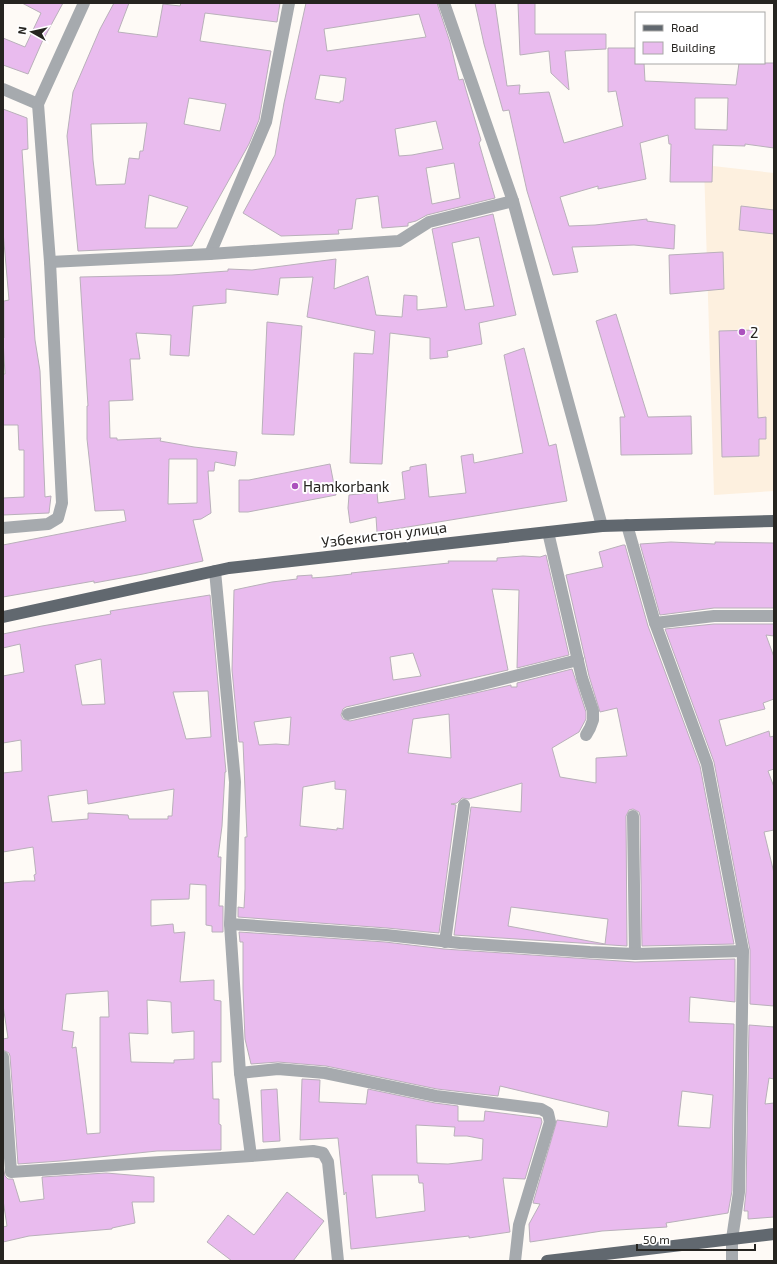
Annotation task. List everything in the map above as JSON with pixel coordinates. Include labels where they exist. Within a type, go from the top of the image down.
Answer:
[{"type":"main road","name":"Узбекистон улица","points":[[3,617],[229,568],[602,526],[774,521]]},
{"type":"main road","points":[[547,1261],[774,1234]]},
{"type":"street","points":[[3,528],[48,524],[58,518],[62,503],[50,262],[38,104],[84,3]]},
{"type":"street","points":[[210,254],[266,122],[289,3]]},
{"type":"street","points":[[444,3],[513,201],[602,526]]},
{"type":"street","points":[[3,89],[38,104]]},
{"type":"street","points":[[50,262],[210,254],[399,241],[429,222],[513,201]]},
{"type":"street","points":[[627,525],[655,623],[707,764],[742,951],[739,1192],[732,1240],[732,1261]]},
{"type":"street","points":[[548,532],[582,678],[593,711],[593,720],[586,735]]},
{"type":"street","points":[[216,571],[235,782],[230,924],[240,1073],[250,1156]]},
{"type":"street","points":[[655,623],[714,616],[774,616]]},
{"type":"street","points":[[348,714],[475,686],[578,660]]},
{"type":"street","points":[[445,942],[464,805]]},
{"type":"street","points":[[633,816],[635,954]]},
{"type":"street","points":[[230,924],[386,935],[445,942],[590,952],[635,954],[742,951]]},
{"type":"street","points":[[3,1057],[7,1173],[313,1151],[323,1154],[328,1162],[338,1261]]},
{"type":"street","points":[[240,1073],[278,1069],[325,1072],[436,1096],[541,1109],[548,1113],[550,1122],[519,1225],[515,1261]]},
{"type":"shaded area","name":"2","points":[[704,165],[774,173],[774,491],[714,495]]},
{"type":"building","points":[[22,3],[63,3],[42,42],[28,74],[3,65],[3,38],[25,47],[41,13]]},
{"type":"building","points":[[114,3],[129,3],[118,32],[157,37],[163,4],[180,6],[181,3],[280,3],[277,22],[205,13],[200,41],[271,51],[259,120],[249,144],[192,246],[78,251],[67,136],[73,92],[100,29]],"holes":[[[189,98],[226,104],[220,131],[184,124]],[[147,123],[143,151],[140,151],[139,159],[129,158],[125,184],[96,185],[91,124]],[[149,195],[188,207],[177,228],[145,228]]]},
{"type":"building","points":[[306,3],[437,3],[450,42],[459,80],[463,79],[481,140],[479,143],[495,198],[427,215],[416,221],[408,223],[408,226],[382,228],[378,196],[356,199],[352,229],[338,230],[339,234],[281,236],[243,213],[275,155],[284,103]],"holes":[[[419,14],[426,37],[327,51],[324,29]],[[320,75],[346,78],[343,101],[340,101],[340,103],[315,99]],[[436,121],[443,149],[399,156],[395,129]],[[454,163],[460,198],[432,204],[426,168]]]},
{"type":"building","points":[[475,3],[495,3],[507,86],[520,85],[519,94],[549,92],[564,143],[623,126],[616,91],[608,92],[608,48],[635,48],[635,64],[644,64],[645,81],[736,85],[739,64],[774,63],[774,148],[745,144],[745,146],[713,145],[712,182],[670,182],[671,144],[669,144],[668,135],[640,143],[646,179],[598,189],[598,186],[560,197],[569,226],[595,225],[647,219],[647,221],[675,225],[674,249],[634,245],[572,247],[578,272],[553,275],[527,191],[509,110],[503,111],[484,44]],"holes":[[[695,98],[728,98],[727,130],[695,129]]]},
{"type":"building","points":[[518,3],[535,3],[535,34],[606,34],[606,49],[565,51],[569,90],[551,73],[549,51],[520,55]]},
{"type":"building","points":[[3,109],[27,118],[28,149],[22,150],[35,340],[40,371],[45,497],[51,496],[49,513],[3,515],[3,498],[24,497],[24,450],[19,450],[18,425],[3,425],[3,374],[5,374],[3,339],[4,301],[9,300],[3,231]]},
{"type":"building","points":[[741,206],[774,210],[774,234],[739,230]]},
{"type":"building","points":[[493,214],[516,315],[479,323],[482,344],[447,351],[448,357],[430,359],[430,338],[390,333],[382,464],[350,463],[354,353],[373,354],[375,331],[307,317],[313,277],[280,278],[278,295],[226,289],[226,303],[193,306],[189,356],[170,355],[171,335],[136,333],[140,359],[130,359],[133,400],[109,401],[110,438],[117,438],[117,440],[161,438],[160,441],[237,452],[235,466],[215,462],[214,471],[208,471],[211,513],[201,519],[193,520],[203,561],[94,583],[94,581],[3,597],[3,545],[126,521],[124,510],[95,511],[87,439],[88,406],[80,277],[172,275],[228,271],[228,269],[252,270],[336,259],[334,289],[368,276],[376,315],[402,317],[404,295],[417,296],[417,310],[447,307],[432,229]],"holes":[[[479,237],[494,306],[465,310],[452,243]],[[169,459],[197,459],[197,503],[168,504]]]},
{"type":"building","points":[[723,252],[724,289],[670,294],[669,255]]},
{"type":"building","points":[[616,314],[648,417],[691,416],[692,454],[621,455],[620,417],[625,417],[596,321]]},
{"type":"building","points":[[267,322],[302,326],[294,435],[262,434]]},
{"type":"building","points":[[756,330],[758,418],[766,417],[766,439],[759,439],[759,456],[722,457],[719,331]]},
{"type":"building","points":[[524,348],[549,446],[556,444],[567,501],[377,532],[376,517],[350,523],[348,508],[349,495],[377,492],[378,503],[405,499],[402,472],[410,470],[410,467],[426,464],[429,497],[466,493],[461,456],[473,454],[474,463],[523,453],[504,355]]},
{"type":"building","points":[[330,464],[336,495],[248,512],[239,512],[239,480],[249,480]]},
{"type":"building","points":[[671,542],[715,544],[715,542],[774,543],[774,608],[714,608],[660,615],[640,544]]},
{"type":"building","points":[[625,545],[648,626],[700,766],[734,944],[642,946],[640,816],[639,812],[633,809],[629,810],[626,816],[627,946],[454,935],[471,807],[521,812],[522,783],[469,799],[462,798],[457,803],[451,804],[456,805],[439,933],[238,917],[238,907],[244,908],[245,837],[247,837],[243,742],[239,742],[232,670],[234,590],[272,582],[297,579],[297,576],[312,575],[312,578],[325,577],[449,563],[448,561],[497,561],[497,558],[523,556],[540,557],[546,555],[569,655],[517,668],[519,590],[492,589],[508,670],[346,707],[343,709],[341,715],[343,719],[350,721],[511,685],[511,687],[517,687],[517,683],[572,669],[586,712],[586,719],[579,732],[552,748],[560,777],[596,783],[596,758],[627,756],[617,708],[600,712],[589,676],[566,575],[603,567],[599,552]],"holes":[[[413,653],[421,676],[393,680],[390,657]],[[449,714],[451,758],[408,753],[413,719]],[[291,717],[289,745],[259,745],[254,722]],[[335,781],[335,789],[346,790],[343,829],[337,828],[337,830],[300,826],[303,787]],[[511,907],[608,919],[605,944],[508,926]]]},
{"type":"building","points":[[210,595],[226,772],[218,857],[221,857],[219,906],[223,906],[223,932],[212,932],[212,926],[206,925],[206,885],[190,884],[189,899],[151,900],[151,926],[173,924],[174,933],[185,932],[180,982],[214,980],[214,1000],[221,1001],[221,1062],[212,1062],[213,1099],[219,1099],[221,1150],[157,1151],[18,1164],[10,1056],[9,1053],[3,1050],[3,1039],[8,1038],[3,1005],[3,883],[35,881],[34,875],[36,874],[33,847],[3,852],[3,773],[22,771],[21,740],[3,743],[3,676],[24,672],[20,644],[3,648],[3,634],[111,614],[110,611]],"holes":[[[101,659],[105,704],[82,705],[75,665]],[[208,691],[211,737],[186,739],[173,692]],[[174,789],[172,816],[168,816],[168,819],[129,819],[128,815],[88,813],[88,819],[52,822],[48,796],[87,790],[88,804]],[[108,991],[109,1017],[100,1017],[100,1133],[87,1134],[76,1047],[72,1048],[74,1032],[62,1030],[66,994]],[[147,1000],[171,1002],[172,1033],[194,1031],[194,1059],[174,1060],[174,1063],[131,1062],[129,1033],[148,1034]]]},
{"type":"building","points":[[714,624],[774,624],[774,636],[766,635],[774,657],[774,699],[763,703],[765,709],[719,720],[726,746],[769,731],[770,737],[774,736],[774,769],[768,771],[774,787],[774,830],[764,832],[774,873],[774,1006],[750,1004],[750,950],[714,762],[665,629]]},
{"type":"building","points":[[239,932],[385,942],[444,949],[635,962],[735,959],[735,1002],[690,997],[689,1022],[734,1024],[732,1191],[728,1213],[666,1223],[667,1227],[602,1231],[530,1242],[529,1224],[540,1204],[533,1203],[557,1120],[607,1127],[609,1112],[500,1086],[498,1096],[437,1089],[326,1066],[278,1062],[251,1064],[245,1039],[243,942],[240,942]],"holes":[[[682,1091],[713,1095],[710,1128],[678,1126]]]},
{"type":"building","points":[[749,1025],[774,1027],[774,1079],[769,1078],[765,1104],[774,1103],[774,1217],[748,1219],[748,1211],[744,1211],[746,1192]]},
{"type":"building","points":[[302,1079],[320,1080],[319,1102],[366,1104],[368,1089],[435,1103],[458,1106],[458,1121],[484,1121],[485,1111],[541,1118],[542,1122],[525,1179],[503,1178],[510,1232],[469,1238],[469,1236],[351,1249],[346,1192],[344,1195],[338,1138],[300,1140]],"holes":[[[416,1125],[455,1127],[454,1136],[467,1136],[483,1139],[482,1160],[448,1164],[417,1163]],[[372,1175],[418,1175],[419,1183],[423,1183],[425,1211],[376,1218]]]},
{"type":"building","points":[[277,1089],[280,1141],[263,1142],[261,1090]]},
{"type":"building","points":[[3,1165],[5,1176],[8,1179],[13,1179],[20,1202],[44,1199],[42,1177],[106,1173],[154,1177],[154,1202],[132,1202],[135,1223],[112,1229],[29,1236],[3,1242],[3,1227],[7,1226],[3,1200]]},
{"type":"building","points":[[287,1192],[324,1221],[293,1261],[232,1261],[207,1242],[228,1215],[254,1235]]},
{"type":"place","name":"2","points":[[742,332]]},
{"type":"place","name":"Hamkorbank","points":[[295,486]]}]
